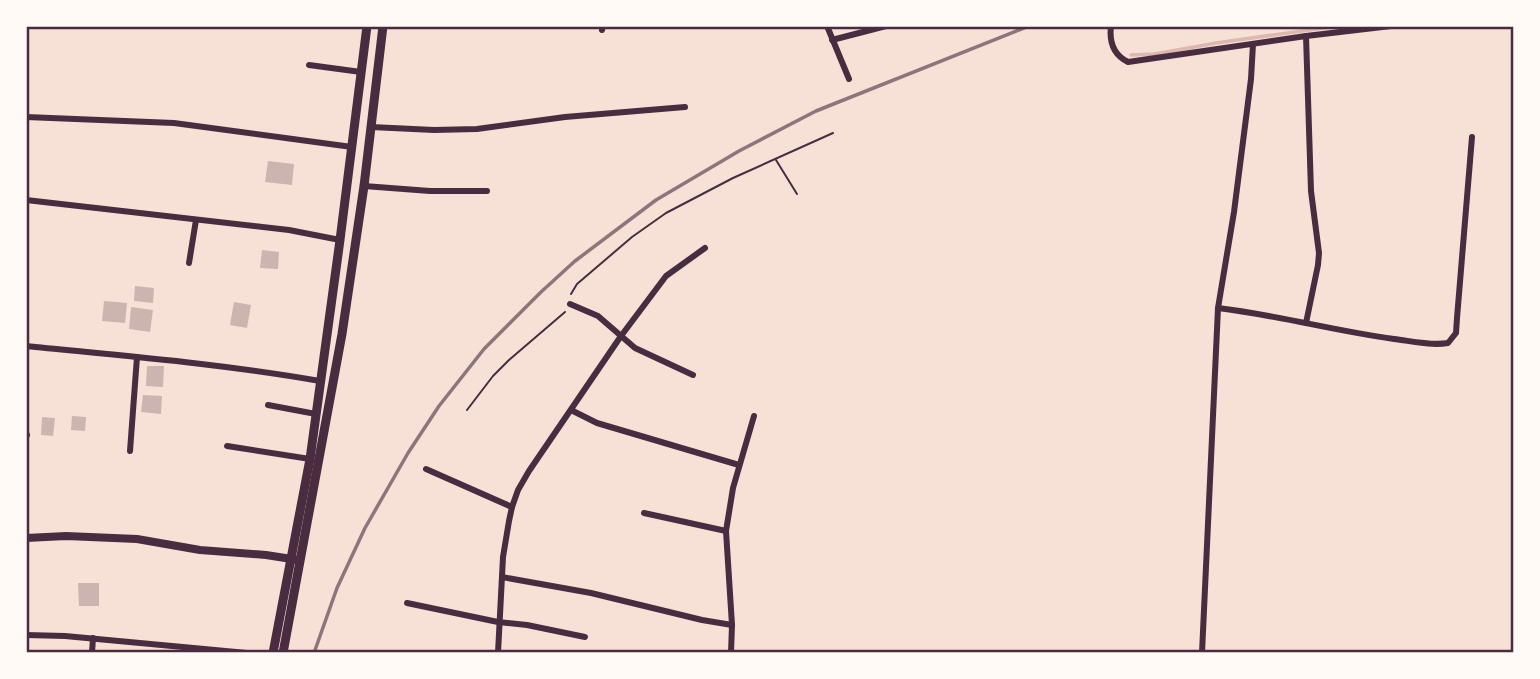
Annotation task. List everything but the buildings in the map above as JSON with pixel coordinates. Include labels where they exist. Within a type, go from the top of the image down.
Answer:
[{"type":"main road","points":[[283,653],[367,26]]},
{"type":"main road","points":[[273,653],[334,387],[364,186],[383,26]]},
{"type":"street","points":[[827,26],[849,79]]},
{"type":"street","points":[[832,40],[886,26]]},
{"type":"street","points":[[1111,26],[1111,40],[1115,51],[1128,62],[1391,26]]},
{"type":"street","points":[[1306,36],[1311,191],[1319,253],[1306,323]]},
{"type":"street","points":[[1202,653],[1218,308],[1234,212],[1253,44]]},
{"type":"street","points":[[309,65],[361,72]]},
{"type":"street","points":[[371,127],[477,129],[565,117],[685,107]]},
{"type":"street","points":[[26,117],[174,123],[352,148]]},
{"type":"street","points":[[1218,308],[1361,334],[1426,343],[1443,344],[1450,341],[1456,332],[1472,137]]},
{"type":"street","points":[[364,186],[430,191],[487,191]]},
{"type":"street","points":[[26,200],[311,233],[340,240]]},
{"type":"street","points":[[189,264],[196,220]]},
{"type":"street","points":[[498,653],[503,557],[512,507],[518,490],[621,336],[666,276],[705,248]]},
{"type":"street","points":[[570,304],[598,316],[635,348],[693,375]]},
{"type":"street","points":[[26,345],[233,367],[320,381]]},
{"type":"street","points":[[130,451],[138,357]]},
{"type":"street","points":[[268,405],[316,414]]},
{"type":"street","points":[[571,410],[597,423],[739,465]]},
{"type":"street","points":[[731,653],[732,625],[726,531],[733,488],[754,416]]},
{"type":"street","points":[[227,446],[310,459]]},
{"type":"street","points":[[426,469],[512,507]]},
{"type":"street","points":[[644,513],[726,531]]},
{"type":"street","points":[[26,538],[137,538],[200,550],[296,559]]},
{"type":"street","points":[[502,577],[591,593],[732,625]]},
{"type":"street","points":[[407,603],[585,637]]},
{"type":"street","points":[[26,635],[93,638],[247,653]]},
{"type":"street","points":[[92,653],[93,638]]},
{"type":"path","points":[[467,410],[509,360],[565,313],[570,304],[572,290],[577,284],[632,237],[666,213],[733,178],[833,133]]},
{"type":"path","points":[[775,159],[797,194]]},
{"type":"waterway","points":[[1131,55],[1155,54],[1337,26]]},
{"type":"railway","points":[[314,653],[337,588],[365,528],[408,453],[439,406],[484,349],[575,261],[656,200],[739,151],[816,111],[1029,26]]}]
